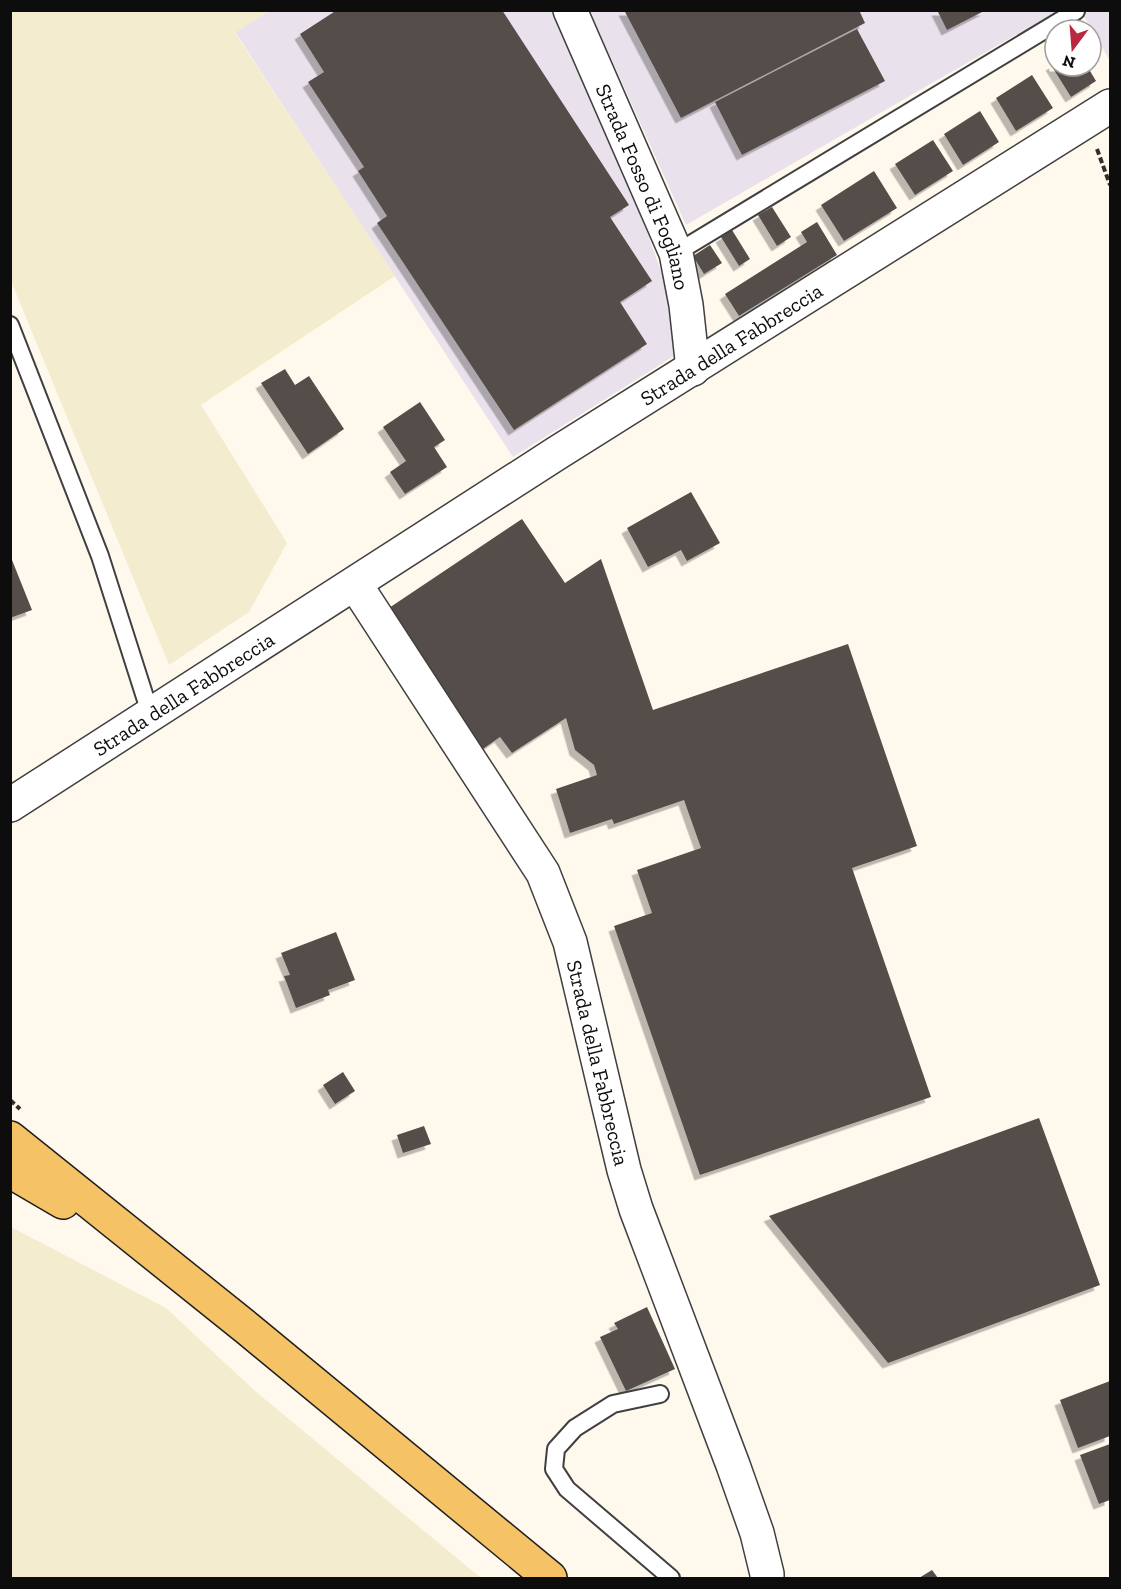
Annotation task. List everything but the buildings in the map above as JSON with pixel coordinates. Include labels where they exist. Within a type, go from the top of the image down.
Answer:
[{"type":"main road","points":[[10,1138],[248,1329],[550,1578]]},
{"type":"main road","points":[[10,1171],[155,1255]]},
{"type":"street","name":"Strada Fosso di Fogliano","points":[[570,10],[676,253],[686,305],[693,369]]},
{"type":"street","name":"Strada della Fabbreccia","points":[[10,805],[558,453],[1099,113]]},
{"type":"street","name":"Strada della Fabbreccia","points":[[355,585],[543,873],[570,942],[624,1170],[636,1209],[757,1533],[766,1578]]},
{"type":"lane","points":[[676,253],[1076,11]]},
{"type":"lane","points":[[10,325],[100,556],[151,716]]},
{"type":"lane","points":[[660,1394],[613,1404],[575,1428],[556,1449],[554,1469],[567,1489],[671,1578]]},
{"type":"path","points":[[1099,113],[1110,185]]},
{"type":"shaded area","points":[[10,11],[269,11],[235,33],[395,276],[201,405],[287,543],[249,612],[169,665],[11,281]]},
{"type":"shaded area","points":[[269,11],[555,11],[618,150],[664,280],[677,354],[513,457],[235,32]]},
{"type":"shaded area","points":[[590,11],[1057,11],[1043,18],[686,225]]},
{"type":"shaded area","points":[[1081,11],[1110,11],[1110,61],[1103,49],[1103,18],[1085,18]]},
{"type":"shaded area","points":[[11,1227],[166,1308],[255,1391],[481,1578],[11,1578]]}]
